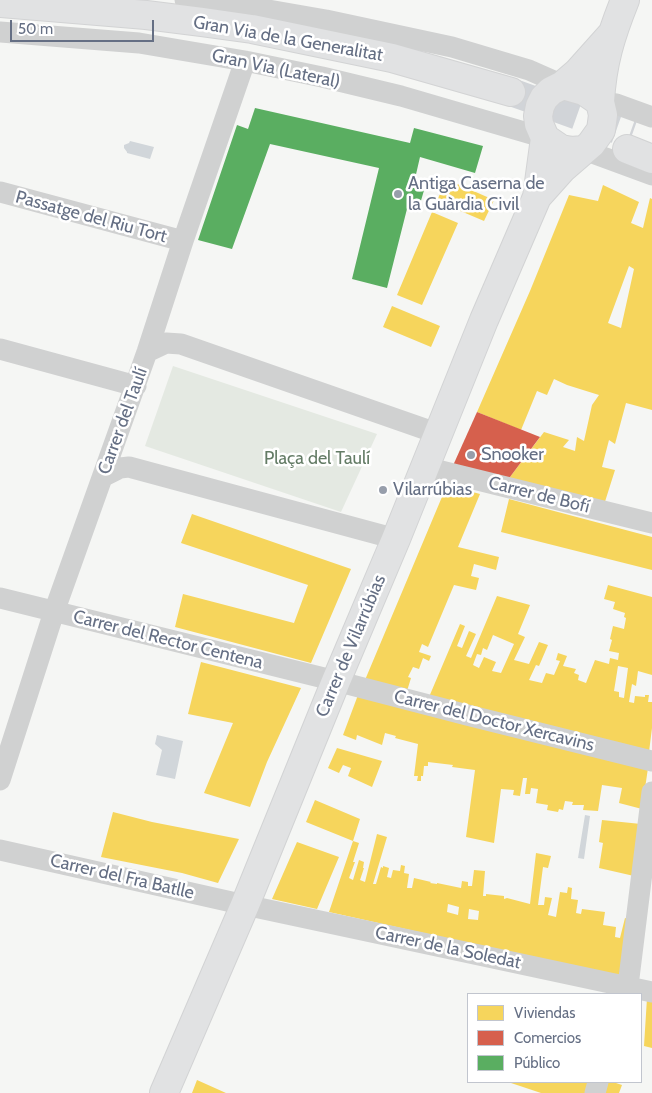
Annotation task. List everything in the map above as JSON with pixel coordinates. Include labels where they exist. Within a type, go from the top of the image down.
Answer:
[{"type":"main road","points":[[611,35],[583,67],[563,86],[551,91],[544,98],[540,106],[539,124],[545,138],[561,149],[570,151],[584,150],[601,130],[603,115],[600,102],[602,73],[611,35],[625,0]]},
{"type":"main road","name":"Gran Via de la Generalitat","points":[[0,3],[146,15],[252,30],[392,58],[510,100],[460,92],[347,62],[200,36],[148,29],[0,16]]},
{"type":"main road","points":[[563,86],[584,91],[600,102]]},
{"type":"main road","name":"Carrer de Vilarrúbias","points":[[164,1093],[245,905],[484,320],[537,198],[545,138]]},
{"type":"main road","name":"Carrer de Vilarrúbias","points":[[537,198],[562,169],[584,150]]},
{"type":"street","points":[[185,0],[245,3],[292,15],[326,20],[452,47],[529,70],[563,86]]},
{"type":"street","points":[[275,0],[292,15]]},
{"type":"street","name":"Gran Via (Lateral)","points":[[0,32],[139,43],[245,62],[322,77],[401,96],[545,138]]},
{"type":"street","name":"Carrer del Taulí","points":[[0,780],[54,612],[136,386],[183,241],[245,62]]},
{"type":"street","points":[[600,102],[616,104],[652,117]]},
{"type":"street","points":[[584,150],[652,174]]},
{"type":"street","name":"Passatge del Riu Tort","points":[[0,192],[183,241]]},
{"type":"street","points":[[147,352],[166,343],[181,344],[439,434]]},
{"type":"street","points":[[0,349],[136,386]]},
{"type":"street","points":[[104,476],[120,468],[129,467],[396,539]]},
{"type":"street","name":"Carrer de Bofí","points":[[425,467],[652,523]]},
{"type":"street","name":"Carrer del Rector Centena","points":[[0,598],[336,681]]},
{"type":"street","name":"Carrer del Doctor Xercavins","points":[[336,681],[652,761]]},
{"type":"street","points":[[627,991],[652,792]]},
{"type":"street","name":"Carrer del Fra Batlle","points":[[0,850],[245,905]]},
{"type":"street","name":"Carrer de la Soledat","points":[[245,905],[627,991],[652,992]]},
{"type":"green space","name":"Plaça del Taulí","points":[[173,366],[377,434],[341,512],[145,446]]},
{"type":"shaded area","points":[[130,141],[154,147],[150,159],[127,153],[124,145]]},
{"type":"shaded area","points":[[157,735],[183,741],[175,779],[156,775],[162,750],[155,744]]},
{"type":"shaded area","points":[[585,815],[590,816],[584,859],[578,858]]},
{"type":"building: Viviendas","points":[[446,179],[494,200],[484,221],[437,201]]},
{"type":"building: Viviendas","points":[[603,185],[639,202],[631,223],[643,228],[650,198],[652,199],[652,410],[626,403],[615,444],[609,440],[602,467],[615,470],[603,508],[507,481],[544,432],[569,440],[563,447],[575,451],[577,437],[584,441],[592,405],[599,395],[554,379],[547,395],[537,391],[521,430],[477,412],[530,291],[569,195],[598,201]],"holes":[[[629,266],[634,269],[621,328],[608,323]]]},
{"type":"building: Viviendas","points":[[432,212],[458,223],[422,305],[397,295]]},
{"type":"building: Viviendas","points":[[392,306],[440,326],[431,347],[383,327]]},
{"type":"building: Viviendas","points":[[447,485],[480,494],[458,547],[499,557],[496,570],[474,564],[471,576],[479,578],[476,590],[454,585],[428,647],[422,644],[419,652],[431,656],[429,661],[423,658],[419,669],[413,667],[408,677],[411,678],[407,691],[365,680]]},
{"type":"building: Viviendas","points":[[509,499],[652,537],[652,570],[501,532]]},
{"type":"building: Viviendas","points":[[192,514],[351,569],[311,663],[175,627],[183,594],[294,623],[308,585],[181,543]]},
{"type":"building: Viviendas","points":[[608,585],[652,597],[652,675],[638,671],[636,686],[632,684],[629,702],[634,703],[635,696],[645,697],[645,695],[649,695],[648,702],[652,702],[652,728],[649,752],[429,697],[460,624],[465,626],[457,646],[462,648],[469,631],[476,634],[466,656],[471,658],[497,596],[530,605],[518,634],[525,637],[514,660],[529,664],[539,642],[548,645],[539,666],[536,665],[529,680],[542,683],[546,673],[554,675],[560,661],[556,660],[558,653],[567,656],[563,666],[576,669],[574,673],[579,675],[578,680],[586,683],[595,660],[609,664],[610,658],[618,660],[619,653],[609,651],[612,640],[610,639],[613,626],[624,629],[625,613],[613,609],[615,602],[604,599]],"holes":[[[493,635],[514,644],[501,673],[492,671],[496,662],[484,657],[479,668],[473,665],[477,654],[481,655],[483,648],[487,650]],[[618,666],[628,668],[624,698],[619,697],[619,692],[614,691]]]},
{"type":"building: Viviendas","points":[[201,662],[301,688],[267,762],[250,807],[204,793],[233,723],[188,714]]},
{"type":"building: Viviendas","points":[[358,695],[648,768],[642,809],[619,803],[622,788],[602,785],[598,811],[583,810],[584,805],[572,805],[573,802],[565,801],[563,810],[559,809],[558,812],[547,810],[548,805],[536,803],[538,789],[531,788],[530,794],[525,794],[527,778],[523,778],[520,796],[513,795],[514,790],[501,789],[494,843],[466,837],[475,770],[428,762],[428,766],[424,766],[421,781],[417,781],[418,776],[414,776],[418,744],[395,738],[396,736],[385,733],[382,745],[357,735],[356,740],[343,735]]},
{"type":"building: Viviendas","points":[[337,748],[382,761],[372,787],[348,776],[351,768],[343,765],[339,773],[328,768]]},
{"type":"building: Viviendas","points":[[315,800],[360,819],[353,841],[306,822]]},
{"type":"building: Viviendas","points":[[113,812],[152,822],[239,839],[218,883],[182,873],[101,857]]},
{"type":"building: Viviendas","points":[[602,820],[641,824],[634,876],[599,868],[603,843],[599,842]]},
{"type":"building: Viviendas","points":[[377,834],[387,837],[373,884],[376,884],[381,867],[383,868],[383,866],[389,868],[387,877],[391,878],[393,870],[400,871],[401,865],[405,866],[404,873],[409,874],[407,888],[412,888],[414,878],[430,883],[461,888],[462,881],[468,882],[468,886],[472,886],[474,870],[485,871],[483,896],[486,896],[486,894],[504,896],[504,899],[507,898],[530,904],[536,853],[551,856],[548,868],[543,867],[538,905],[544,905],[545,897],[552,898],[548,915],[556,917],[560,892],[567,893],[568,887],[572,888],[571,899],[578,900],[576,913],[581,914],[582,909],[605,912],[603,925],[616,927],[615,937],[620,938],[625,918],[628,919],[621,977],[329,912],[353,841],[359,843],[349,878],[353,880],[359,860],[364,862],[360,880],[365,882]],"holes":[[[448,904],[459,907],[458,915],[447,912]],[[469,909],[479,911],[478,920],[468,919]]]},
{"type":"building: Viviendas","points":[[297,842],[339,857],[317,909],[272,899]]},
{"type":"building: Viviendas","points":[[647,998],[652,1000],[652,1048],[644,1046]]},
{"type":"building: Viviendas","points":[[197,1080],[226,1093],[192,1093]]},
{"type":"building: Viviendas","points":[[511,1083],[589,1083],[586,1093],[541,1093]]},
{"type":"building: Viviendas","points":[[606,1083],[622,1085],[619,1093],[603,1093]]},
{"type":"building: Comercios","points":[[477,412],[540,437],[507,481],[451,470]]},
{"type":"building: Público","name":"Antiga Caserna de la Guàrdia Civil","points":[[255,108],[410,143],[414,128],[483,146],[475,173],[420,157],[414,183],[425,187],[420,204],[409,201],[387,288],[352,279],[379,168],[270,144],[232,249],[198,240],[237,125],[248,129]]},
{"type":"tunnel","points":[[511,92],[632,135]]},
{"type":"place","name":"Antiga Caserna de la Guàrdia Civil","points":[[398,194]]},
{"type":"place","name":"Snooker","points":[[471,455]]},
{"type":"place","name":"Vilarrúbias","points":[[383,490]]}]
